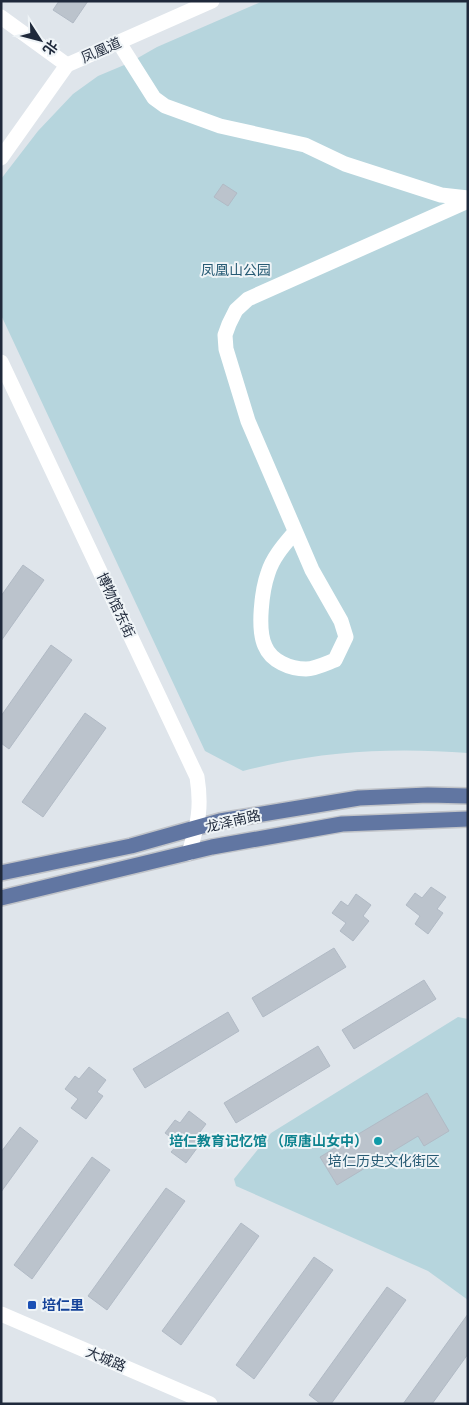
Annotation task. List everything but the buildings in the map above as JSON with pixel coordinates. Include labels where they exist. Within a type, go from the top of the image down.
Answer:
[{"type":"main road","name":"龙泽南路","points":[[1,874],[131,846],[220,821],[359,798],[428,795],[468,796]]},
{"type":"main road","name":"龙泽南路","points":[[1,898],[190,853],[342,824],[468,819]]},
{"type":"street","name":"凤凰道","points":[[1,158],[68,65],[212,1]]},
{"type":"street","points":[[1,17],[68,65]]},
{"type":"street","points":[[123,49],[154,98],[165,106],[220,126],[305,145],[345,164],[441,195],[468,199]]},
{"type":"street","points":[[295,532],[279,551],[268,573],[262,594],[262,618],[265,645],[278,662],[306,669],[335,660],[346,637],[341,621],[312,570],[248,421],[226,349],[225,335],[236,310],[248,299],[468,199]]},
{"type":"street","name":"博物馆东街","points":[[1,362],[197,777],[201,802],[197,829],[190,853]]},
{"type":"street","name":"大城路","points":[[1,1314],[210,1404]]},
{"type":"green space","name":"凤凰山公园","points":[[263,1],[468,1],[468,753],[411,750],[355,752],[299,759],[243,771],[205,751],[1,315],[1,179],[38,131],[73,94],[98,76],[129,63],[157,47]]},
{"type":"green space","name":"培仁历史文化街区","points":[[458,1017],[468,1019],[468,1300],[428,1271],[236,1186],[234,1179],[271,1133]]},
{"type":"place","name":"培仁教育记忆馆 （原唐山女中）","points":[[378,1141]]},
{"type":"place","name":"培仁里","points":[[32,1305]]}]
